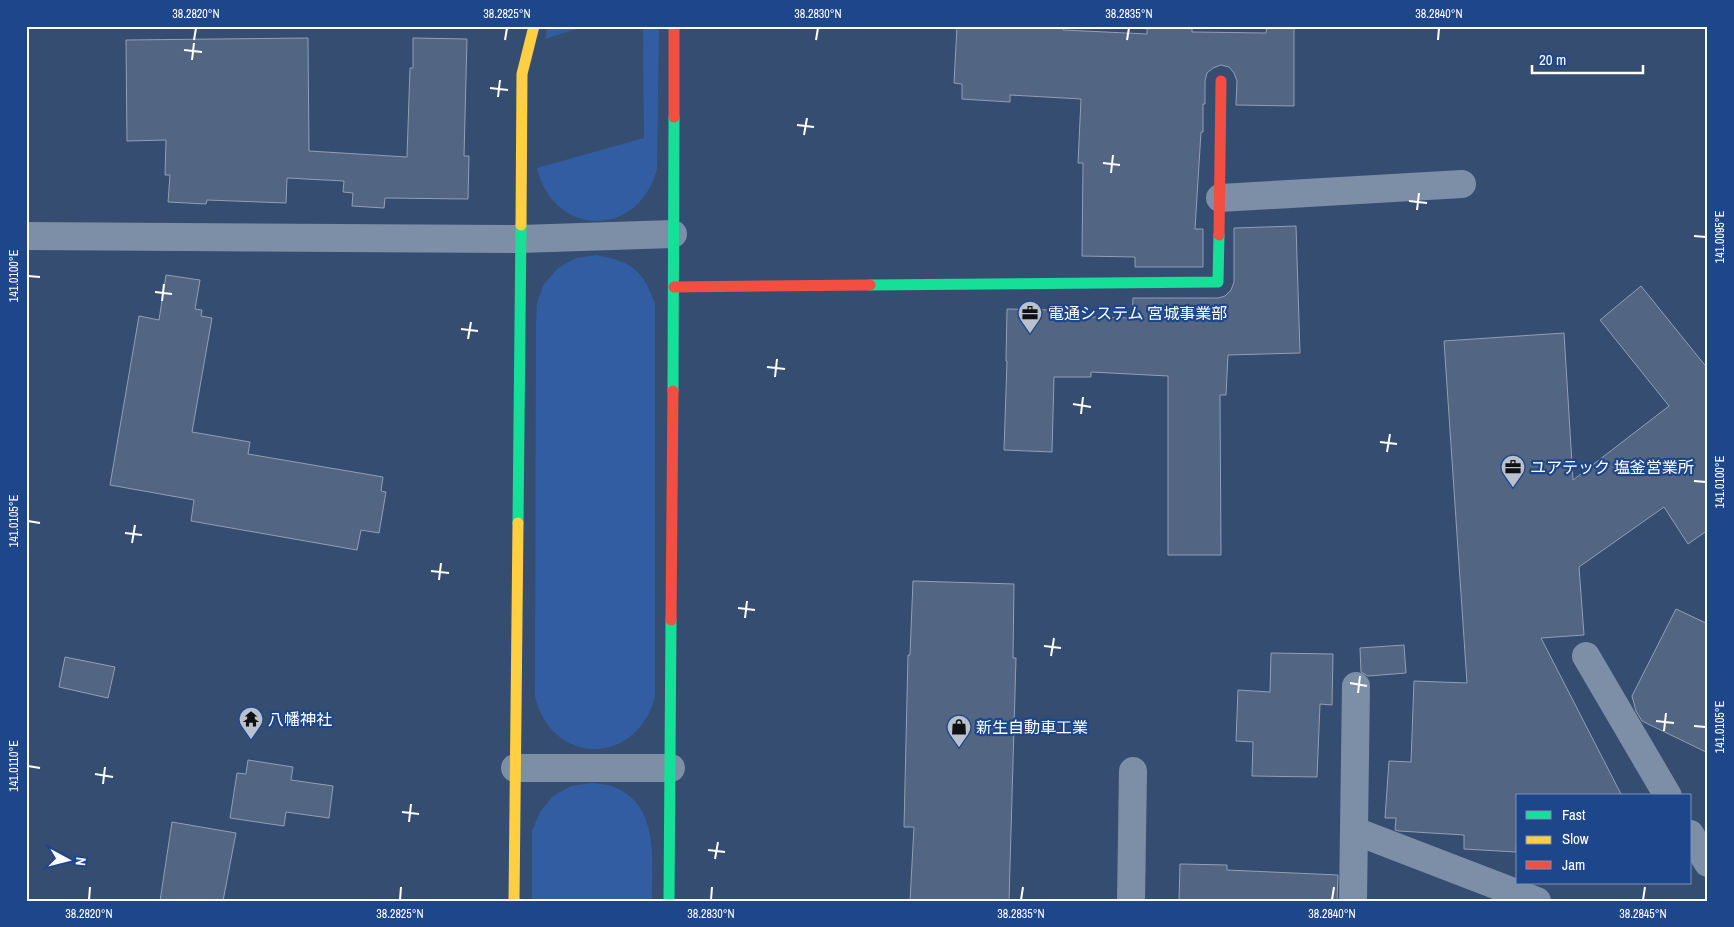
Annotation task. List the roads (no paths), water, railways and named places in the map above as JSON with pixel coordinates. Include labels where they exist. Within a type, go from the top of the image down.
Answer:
[{"type":"street","points":[[514,901],[522,74],[534,26]]},
{"type":"street","points":[[669,901],[674,26]]},
{"type":"street","points":[[674,287],[1218,282],[1221,81]]},
{"type":"street","points":[[1220,198],[1462,184]]},
{"type":"street","points":[[26,236],[520,240],[673,234]]},
{"type":"street","points":[[1586,656],[1667,794]]},
{"type":"street","points":[[1353,901],[1356,686]]},
{"type":"street","points":[[515,768],[671,768]]},
{"type":"street","points":[[1131,901],[1133,772]]},
{"type":"street","points":[[1355,831],[1537,901]]},
{"type":"street","points":[[1692,837],[1708,863]]},
{"type":"place","name":"電通システム 宮城事業部","points":[[1030,334]]},
{"type":"place","name":"ユアテック 塩釜営業所","points":[[1513,488]]},
{"type":"place","name":"八幡神社","points":[[251,740]]},
{"type":"place","name":"新生自動車工業","points":[[959,748]]}]
